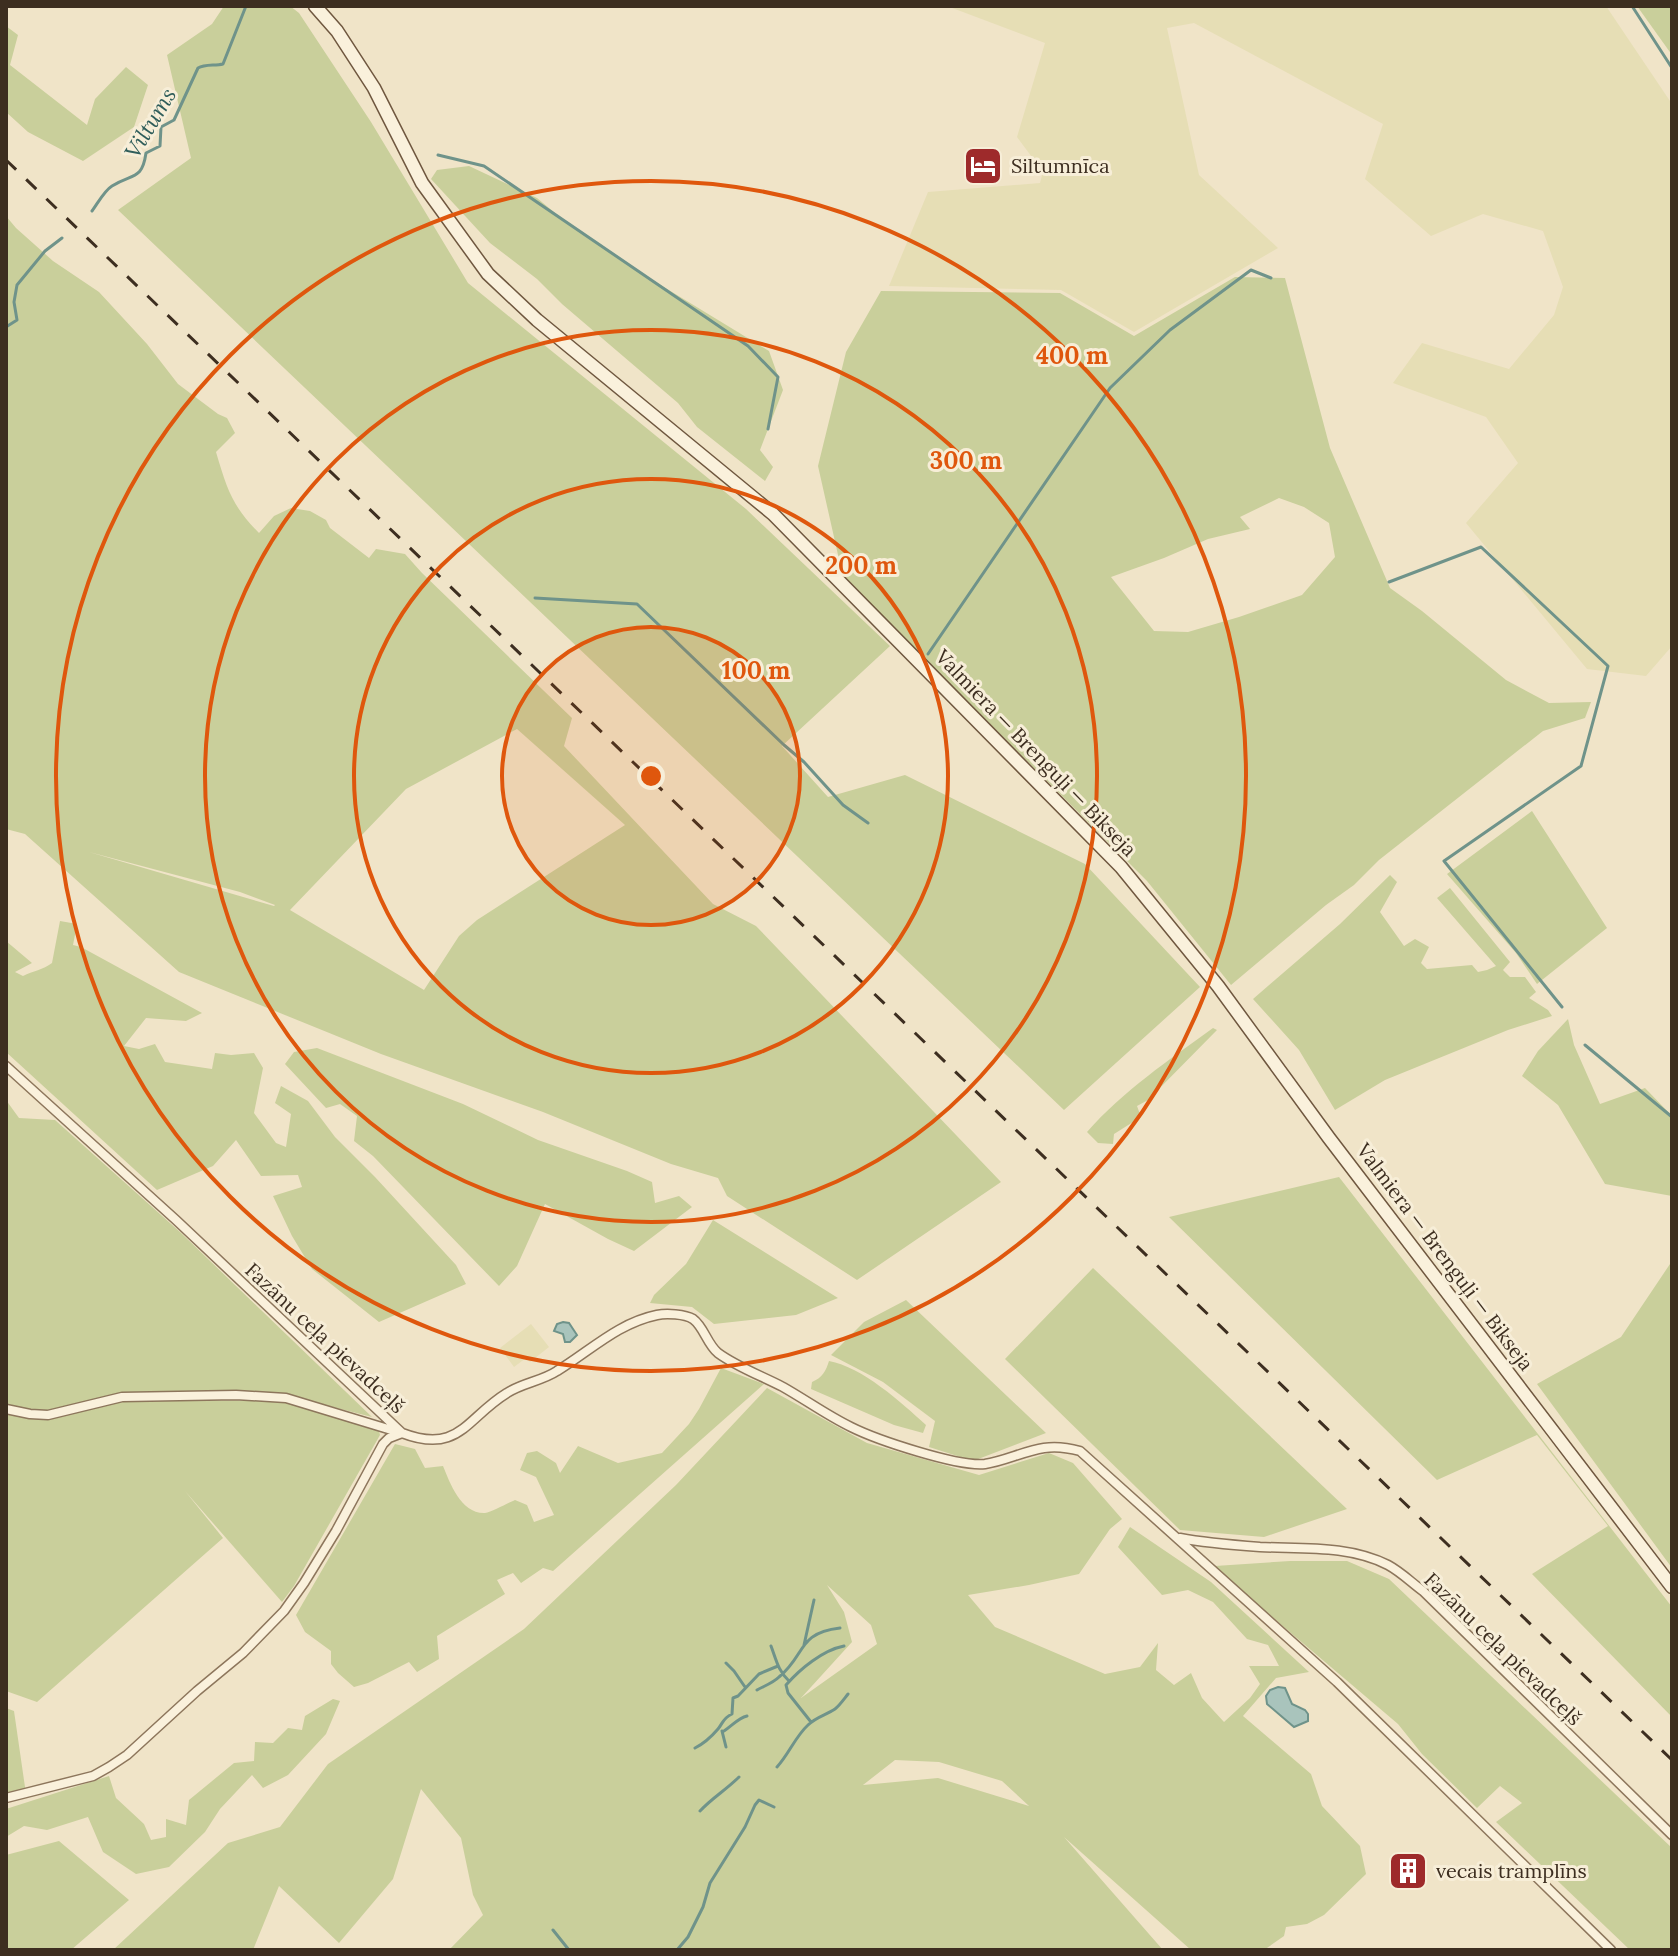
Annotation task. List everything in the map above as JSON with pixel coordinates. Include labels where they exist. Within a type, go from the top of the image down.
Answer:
[{"type":"main road","name":"Valmiera — Brenguļi — Bikseja","points":[[315,6],[337,31],[374,88],[422,183],[488,274],[537,320],[773,514],[1121,867],[1218,986],[1339,1151],[1672,1587]]},
{"type":"street","name":"Fazānu ceļa pievadceļš","points":[[6,1066],[176,1220],[402,1433],[417,1439],[432,1440],[461,1432],[491,1403],[511,1390],[555,1373],[611,1333],[660,1314],[684,1316],[694,1320],[719,1354],[852,1428],[968,1465],[986,1464],[1044,1448],[1080,1451],[1178,1538],[1245,1546],[1335,1550],[1389,1566],[1423,1591],[1672,1835]]},
{"type":"street","points":[[6,1409],[48,1415],[122,1397],[236,1395],[286,1398],[402,1433]]},
{"type":"street","points":[[6,1798],[93,1776],[109,1767],[127,1755],[243,1653],[284,1611],[304,1583],[383,1444],[402,1433]]},
{"type":"street","points":[[1178,1538],[1360,1704],[1611,1950]]},
{"type":"shaded area","points":[[947,6],[1606,6],[1672,104],[1672,646],[1646,676],[1587,669],[1466,523],[1518,463],[1486,417],[1393,383],[1422,343],[1509,369],[1554,315],[1563,287],[1543,231],[1483,214],[1431,236],[1365,179],[1383,124],[1194,23],[1167,28],[1199,175],[1278,248],[1134,332],[1061,290],[889,286],[928,192],[1040,183],[1043,172],[1017,137],[1045,43]]},
{"type":"shaded area","points":[[531,1324],[549,1347],[530,1362],[526,1358],[514,1367],[500,1348]]},
{"type":"green space","points":[[224,6],[290,6],[299,13],[371,122],[468,283],[746,509],[890,646],[782,746],[828,797],[905,775],[1085,864],[1200,987],[1064,1110],[118,210],[191,158],[167,55],[212,24]]},
{"type":"green space","points":[[1637,6],[1672,6],[1672,55]]},
{"type":"green space","points":[[6,26],[18,35],[10,65],[87,125],[95,99],[126,67],[148,85],[134,127],[83,161],[28,132],[6,112]]},
{"type":"green space","points":[[469,166],[537,198],[567,223],[631,267],[769,351],[783,390],[760,450],[773,467],[765,481],[697,427],[678,403],[537,279],[490,243],[431,179],[437,170]]},
{"type":"green space","points":[[6,216],[53,261],[99,292],[147,344],[178,384],[227,418],[235,433],[216,452],[232,496],[242,514],[259,533],[274,516],[291,508],[310,511],[326,520],[330,528],[369,558],[376,549],[405,554],[572,718],[564,746],[713,904],[756,926],[1001,1182],[857,1280],[727,1196],[718,1178],[671,1164],[543,1112],[381,1054],[179,972],[25,834],[6,829]],"holes":[[[517,729],[625,825],[477,920],[459,936],[424,990],[290,910],[406,789]],[[89,852],[240,892],[275,905],[274,906]]]},
{"type":"green space","points":[[1235,277],[1285,278],[1330,448],[1390,588],[1506,680],[1549,703],[1591,702],[1585,718],[1543,731],[1379,860],[1354,885],[1231,985],[1147,881],[843,577],[818,466],[846,352],[881,291],[1060,293],[1134,336]],"holes":[[[1279,498],[1304,507],[1329,523],[1335,557],[1302,595],[1188,632],[1154,631],[1111,577],[1208,539],[1250,529],[1240,517]]]},
{"type":"green space","points":[[1532,811],[1607,928],[1537,984],[1516,953],[1447,874]]},
{"type":"green space","points":[[1390,875],[1397,882],[1380,912],[1404,946],[1415,939],[1429,947],[1421,963],[1427,969],[1472,965],[1478,972],[1496,966],[1437,898],[1450,888],[1510,962],[1503,970],[1510,977],[1525,977],[1536,992],[1529,998],[1552,1016],[1508,1030],[1385,1080],[1335,1110],[1299,1050],[1253,999],[1340,924]]},
{"type":"green space","points":[[60,921],[77,924],[73,945],[202,1013],[186,1021],[146,1018],[124,1046],[139,1049],[155,1044],[165,1062],[212,1069],[215,1053],[254,1053],[263,1068],[254,1113],[276,1143],[286,1147],[291,1114],[275,1103],[281,1086],[308,1101],[335,1137],[456,1265],[466,1284],[379,1322],[312,1269],[292,1236],[273,1196],[302,1187],[298,1175],[261,1176],[236,1140],[213,1166],[157,1190],[6,1052],[6,941],[32,963],[15,972],[23,976],[52,963]]},
{"type":"green space","points":[[1568,1019],[1574,1045],[1600,1104],[1645,1088],[1672,1116],[1672,1196],[1605,1184],[1558,1105],[1522,1076],[1538,1051]]},
{"type":"green space","points":[[1213,1028],[1217,1030],[1148,1100],[1137,1106],[1141,1117],[1114,1134],[1113,1144],[1098,1143],[1087,1132],[1131,1090]]},
{"type":"green space","points":[[317,1048],[463,1104],[538,1140],[652,1182],[655,1203],[679,1196],[692,1207],[634,1251],[545,1204],[517,1266],[499,1286],[373,1156],[354,1141],[357,1116],[340,1104],[326,1108],[285,1064],[294,1052]]},
{"type":"green space","points":[[6,1100],[19,1118],[55,1120],[180,1232],[372,1417],[286,1395],[232,1391],[116,1394],[45,1411],[6,1405]]},
{"type":"green space","points":[[1339,1177],[1672,1607],[1672,1717],[1532,1574],[1608,1526],[1537,1435],[1437,1480],[1169,1217]]},
{"type":"green space","points":[[713,1220],[838,1298],[796,1315],[714,1324],[692,1307],[650,1303],[654,1295],[686,1264]]},
{"type":"green space","points":[[1672,1263],[1672,1568],[1537,1384],[1621,1337]]},
{"type":"green space","points":[[1093,1268],[1347,1509],[1264,1537],[1180,1530],[1005,1359]]},
{"type":"green space","points":[[906,1300],[1046,1433],[973,1461],[929,1447],[935,1421],[883,1382],[831,1355],[864,1322]]},
{"type":"green space","points":[[829,1361],[855,1370],[905,1406],[926,1425],[923,1433],[894,1425],[811,1389],[812,1382],[823,1374]]},
{"type":"green space","points":[[721,1368],[764,1384],[553,1571],[543,1568],[521,1583],[513,1573],[497,1580],[505,1594],[437,1636],[439,1659],[417,1672],[409,1662],[354,1687],[331,1664],[331,1651],[305,1632],[296,1615],[395,1444],[415,1449],[425,1468],[443,1466],[458,1496],[469,1508],[485,1513],[515,1500],[527,1505],[534,1522],[554,1515],[536,1477],[520,1470],[527,1453],[537,1451],[556,1463],[560,1473],[578,1446],[618,1463],[662,1453],[689,1424]]},
{"type":"green space","points":[[767,1388],[867,1443],[979,1475],[1049,1453],[1073,1463],[1122,1519],[1110,1529],[1079,1574],[968,1595],[995,1627],[1105,1674],[1140,1667],[1158,1643],[1156,1670],[1174,1685],[1191,1673],[1202,1698],[1224,1722],[1260,1684],[1249,1666],[1279,1666],[1268,1645],[1247,1639],[1213,1602],[1188,1590],[1162,1595],[1118,1547],[1130,1527],[1211,1582],[1309,1672],[1276,1678],[1243,1716],[1311,1774],[1322,1806],[1360,1846],[1366,1874],[1324,1915],[1307,1924],[1286,1927],[1284,1936],[1264,1950],[1191,1950],[1064,1837],[1163,1950],[449,1950],[483,1915],[473,1895],[461,1838],[421,1789],[393,1879],[339,1943],[279,1886],[253,1950],[113,1950],[228,1843],[280,1827],[328,1764],[524,1629],[676,1485]],"holes":[[[827,1585],[871,1625],[877,1644],[801,1698],[852,1642],[844,1612]],[[895,1760],[939,1762],[1002,1781],[1029,1806],[938,1778],[863,1785]]]},
{"type":"green space","points":[[133,1400],[287,1401],[378,1427],[380,1435],[282,1602],[185,1491],[223,1538],[37,1702],[6,1691],[6,1412],[23,1417],[109,1401],[112,1404]]},
{"type":"green space","points":[[1347,1561],[1389,1579],[1672,1848],[1672,1950],[1630,1950],[1496,1822],[1522,1803],[1500,1786],[1477,1808],[1422,1754],[1398,1724],[1215,1566]]},
{"type":"green space","points":[[333,1699],[340,1701],[326,1734],[288,1775],[263,1788],[252,1775],[220,1809],[205,1832],[169,1867],[136,1874],[103,1852],[88,1817],[47,1830],[24,1826],[6,1837],[6,1809],[109,1776],[116,1798],[144,1824],[151,1840],[166,1837],[166,1819],[186,1825],[189,1800],[234,1763],[254,1761],[255,1742],[273,1743],[288,1728],[302,1730],[305,1716]]},
{"type":"green space","points":[[6,1708],[14,1711],[26,1794],[6,1796]]},
{"type":"green space","points":[[59,1841],[129,1900],[71,1950],[6,1950],[6,1855]]},
{"type":"water","points":[[569,1323],[577,1335],[570,1342],[565,1342],[563,1334],[554,1331],[557,1324]]},
{"type":"water","points":[[1278,1687],[1285,1688],[1292,1704],[1305,1710],[1308,1721],[1294,1727],[1267,1704],[1266,1696]]},
{"type":"waterway","name":"Viltums","points":[[92,211],[109,188],[139,172],[146,153],[160,146],[161,127],[174,120],[198,68],[223,64],[246,6]]},
{"type":"waterway","points":[[1632,6],[1672,68]]},
{"type":"waterway","points":[[438,155],[484,166],[748,346],[778,377],[768,429]]},
{"type":"waterway","name":"Viltums","points":[[6,327],[17,320],[14,302],[17,285],[45,251],[62,238]]},
{"type":"waterway","points":[[928,654],[1110,388],[1170,330],[1251,270],[1271,278]]},
{"type":"waterway","points":[[1389,582],[1481,547],[1608,666],[1581,766],[1444,861],[1562,1007]]},
{"type":"waterway","points":[[535,598],[637,604],[804,762],[843,805],[868,823]]},
{"type":"waterway","points":[[1585,1045],[1672,1117]]},
{"type":"waterway","points":[[804,1645],[814,1600]]},
{"type":"waterway","points":[[757,1690],[788,1669],[809,1640],[840,1628]]},
{"type":"waterway","points":[[771,1646],[780,1669],[789,1681]]},
{"type":"waterway","points":[[811,1722],[788,1693],[786,1685],[812,1661],[844,1646]]},
{"type":"waterway","points":[[726,1663],[745,1687]]},
{"type":"waterway","points":[[695,1748],[732,1714],[733,1698],[759,1674],[778,1666]]},
{"type":"waterway","points":[[777,1767],[808,1725],[835,1709],[848,1694]]},
{"type":"waterway","points":[[724,1731],[747,1716]]},
{"type":"waterway","points":[[722,1731],[726,1747]]},
{"type":"waterway","points":[[700,1811],[739,1777]]},
{"type":"waterway","points":[[677,1950],[688,1937],[703,1907],[710,1883],[755,1805],[759,1800],[774,1807]]},
{"type":"waterway","points":[[553,1930],[569,1950]]},
{"type":"railway","points":[[6,160],[1672,1760]]},
{"type":"place","name":"Siltumnīca","points":[[983,166]]},
{"type":"place","name":"vecais tramplīns","points":[[1408,1871]]}]
